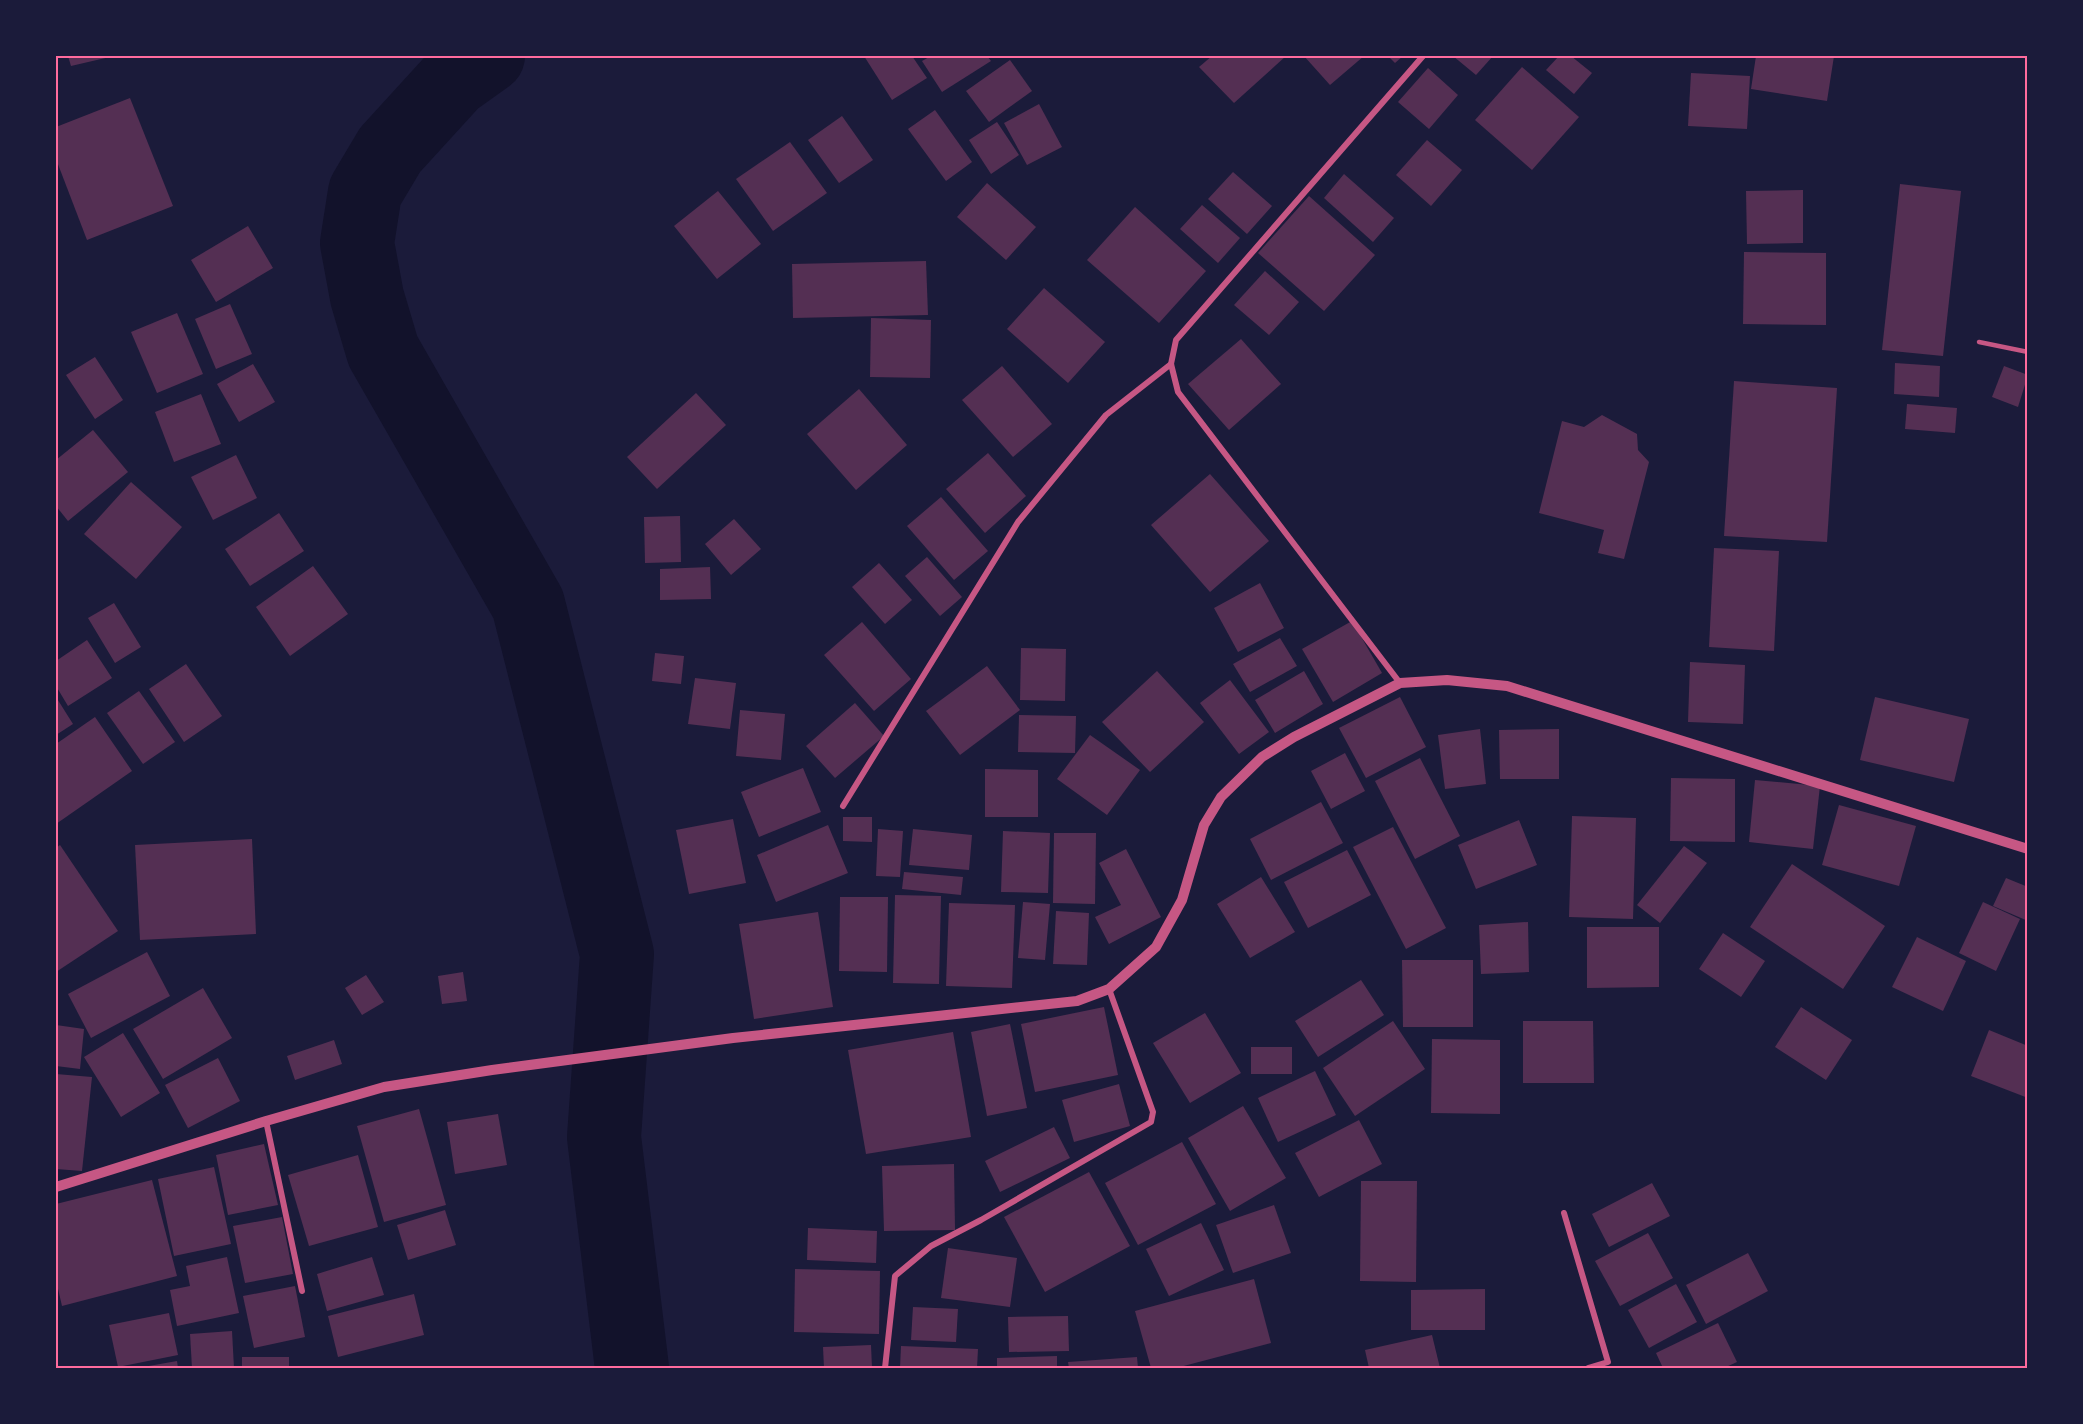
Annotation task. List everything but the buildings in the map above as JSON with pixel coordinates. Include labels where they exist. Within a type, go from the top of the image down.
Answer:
[{"type":"street","points":[[1400,684],[1178,392],[1171,364],[1176,340],[1423,56]]},
{"type":"street","points":[[843,806],[1018,522],[1106,415],[1171,364]]},
{"type":"street","points":[[56,1187],[266,1121],[384,1087],[492,1070],[733,1038],[1077,1000],[1109,989],[1156,947],[1182,900],[1204,825],[1221,797],[1262,757],[1286,742],[1400,684],[1446,680],[1507,686],[2028,849]]},
{"type":"street","points":[[885,1368],[895,1276],[932,1246],[1012,1203],[1151,1122],[1153,1112],[1109,989]]},
{"type":"street","points":[[266,1121],[302,1291]]},
{"type":"street","points":[[1564,1213],[1608,1362],[1588,1368]]},
{"type":"lane","points":[[1979,342],[2028,352]]},
{"type":"waterway","points":[[488,56],[453,81],[390,150],[365,192],[357,243],[367,297],[383,351],[528,604],[617,954],[604,1137],[632,1368]]}]
